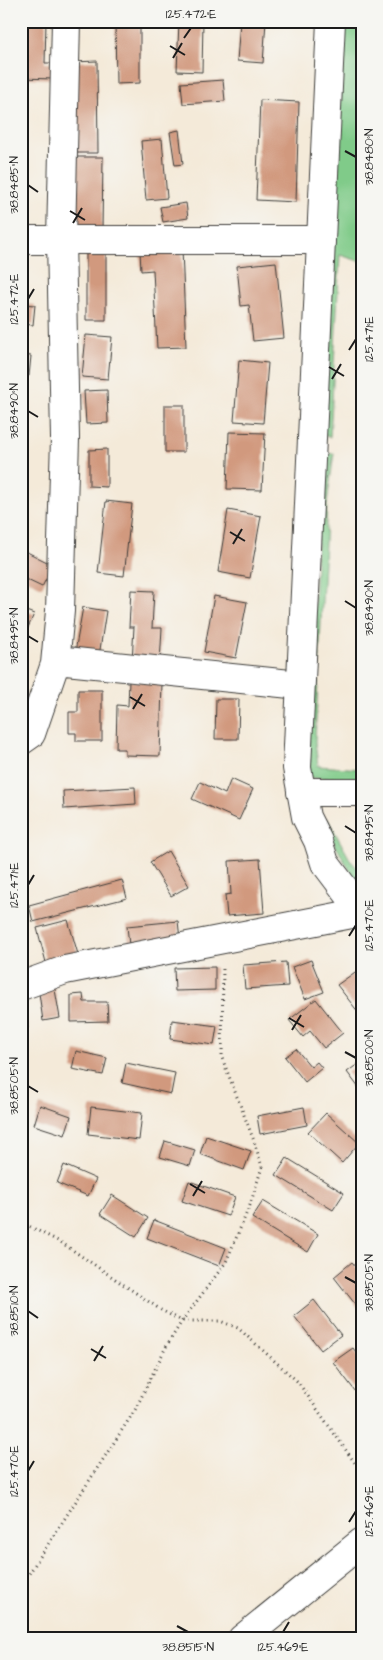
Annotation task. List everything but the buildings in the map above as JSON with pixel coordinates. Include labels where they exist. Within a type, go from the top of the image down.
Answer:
[{"type":"street","points":[[21,741],[31,734],[55,664],[60,611],[65,438],[61,239],[66,21]]},
{"type":"street","points":[[21,986],[65,970],[362,912],[325,863],[318,840],[306,818],[297,768],[331,21]]},
{"type":"street","points":[[21,240],[321,240]]},
{"type":"street","points":[[55,664],[66,661],[300,685]]},
{"type":"street","points":[[301,792],[362,792]]},
{"type":"street","points":[[242,1639],[362,1542]]},
{"type":"path","points":[[21,1586],[135,1410],[166,1347],[182,1321],[226,1262],[250,1205],[262,1167],[222,1058],[224,939]]},
{"type":"path","points":[[21,1222],[62,1243],[161,1310],[182,1321],[220,1322],[238,1328],[298,1382],[362,1473]]},
{"type":"green space","points":[[341,21],[362,21],[362,262],[340,255],[330,437],[322,435]]},
{"type":"green space","points":[[334,453],[327,503],[315,741],[318,766],[362,769],[362,778],[306,778],[321,456]]},
{"type":"green space","points":[[327,818],[351,861],[362,874],[362,892],[329,834]]}]
